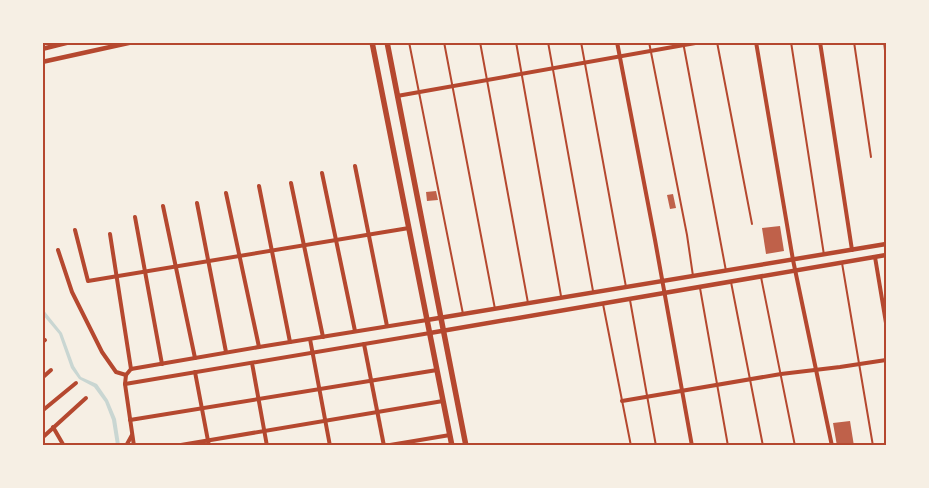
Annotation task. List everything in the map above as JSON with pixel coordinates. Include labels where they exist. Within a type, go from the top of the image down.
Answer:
[{"type":"main road","points":[[372,42],[452,446]]},
{"type":"main road","points":[[387,42],[466,446]]},
{"type":"street","points":[[42,49],[70,42]]},
{"type":"street","points":[[42,62],[133,42]]},
{"type":"street","points":[[617,42],[692,446]]},
{"type":"street","points":[[397,96],[701,42]]},
{"type":"street","points":[[756,42],[793,260],[832,446]]},
{"type":"street","points":[[820,42],[852,250]]},
{"type":"street","points":[[355,166],[386,326]]},
{"type":"street","points":[[322,173],[355,331]]},
{"type":"street","points":[[291,183],[322,337]]},
{"type":"street","points":[[259,186],[290,342]]},
{"type":"street","points":[[226,193],[259,347]]},
{"type":"street","points":[[197,203],[226,352]]},
{"type":"street","points":[[163,206],[195,358]]},
{"type":"street","points":[[135,217],[162,364]]},
{"type":"street","points":[[76,230],[88,282],[409,228]]},
{"type":"street","points":[[110,234],[131,369]]},
{"type":"street","points":[[134,446],[125,384],[126,375],[131,369],[886,244]]},
{"type":"street","points":[[58,250],[72,292],[102,352],[116,372],[126,375]]},
{"type":"street","points":[[125,384],[886,255]]},
{"type":"street","points":[[875,257],[886,323]]},
{"type":"street","points":[[310,339],[330,446]]},
{"type":"street","points":[[364,344],[384,446],[450,435]]},
{"type":"street","points":[[622,401],[781,374],[886,360]]},
{"type":"street","points":[[252,363],[267,446]]},
{"type":"street","points":[[42,378],[51,370]]},
{"type":"street","points":[[130,420],[437,370]]},
{"type":"street","points":[[195,372],[209,446]]},
{"type":"street","points":[[42,411],[76,383]]},
{"type":"street","points":[[42,438],[86,398]]},
{"type":"street","points":[[175,446],[443,402]]},
{"type":"street","points":[[53,428],[64,446]]},
{"type":"street","points":[[126,446],[132,435]]},
{"type":"lane","points":[[409,42],[462,314]]},
{"type":"lane","points":[[444,42],[495,309]]},
{"type":"lane","points":[[480,42],[528,304]]},
{"type":"lane","points":[[516,42],[561,298]]},
{"type":"lane","points":[[548,42],[593,293]]},
{"type":"lane","points":[[581,42],[626,287]]},
{"type":"lane","points":[[649,42],[694,276]]},
{"type":"lane","points":[[717,42],[752,224]]},
{"type":"lane","points":[[791,42],[824,254]]},
{"type":"lane","points":[[854,42],[871,158]]},
{"type":"lane","points":[[884,42],[886,59]]},
{"type":"lane","points":[[684,44],[726,271]]},
{"type":"lane","points":[[842,263],[873,446]]},
{"type":"lane","points":[[761,277],[795,446]]},
{"type":"lane","points":[[731,282],[764,446]]},
{"type":"lane","points":[[700,287],[728,446]]},
{"type":"lane","points":[[630,299],[656,446]]},
{"type":"lane","points":[[603,304],[631,446]]},
{"type":"shaded area","points":[[42,308],[62,333],[74,366],[81,377],[97,384],[108,400],[116,419],[120,445],[116,445],[112,420],[105,402],[94,387],[79,379],[71,368],[59,334],[43,315]]},
{"type":"building","points":[[436,191],[438,200],[427,201],[426,192]]},
{"type":"building","points":[[673,194],[676,208],[670,209],[667,195]]},
{"type":"building","points":[[780,226],[784,251],[766,254],[762,228]]},
{"type":"building","points":[[850,421],[854,446],[837,446],[833,423]]}]
